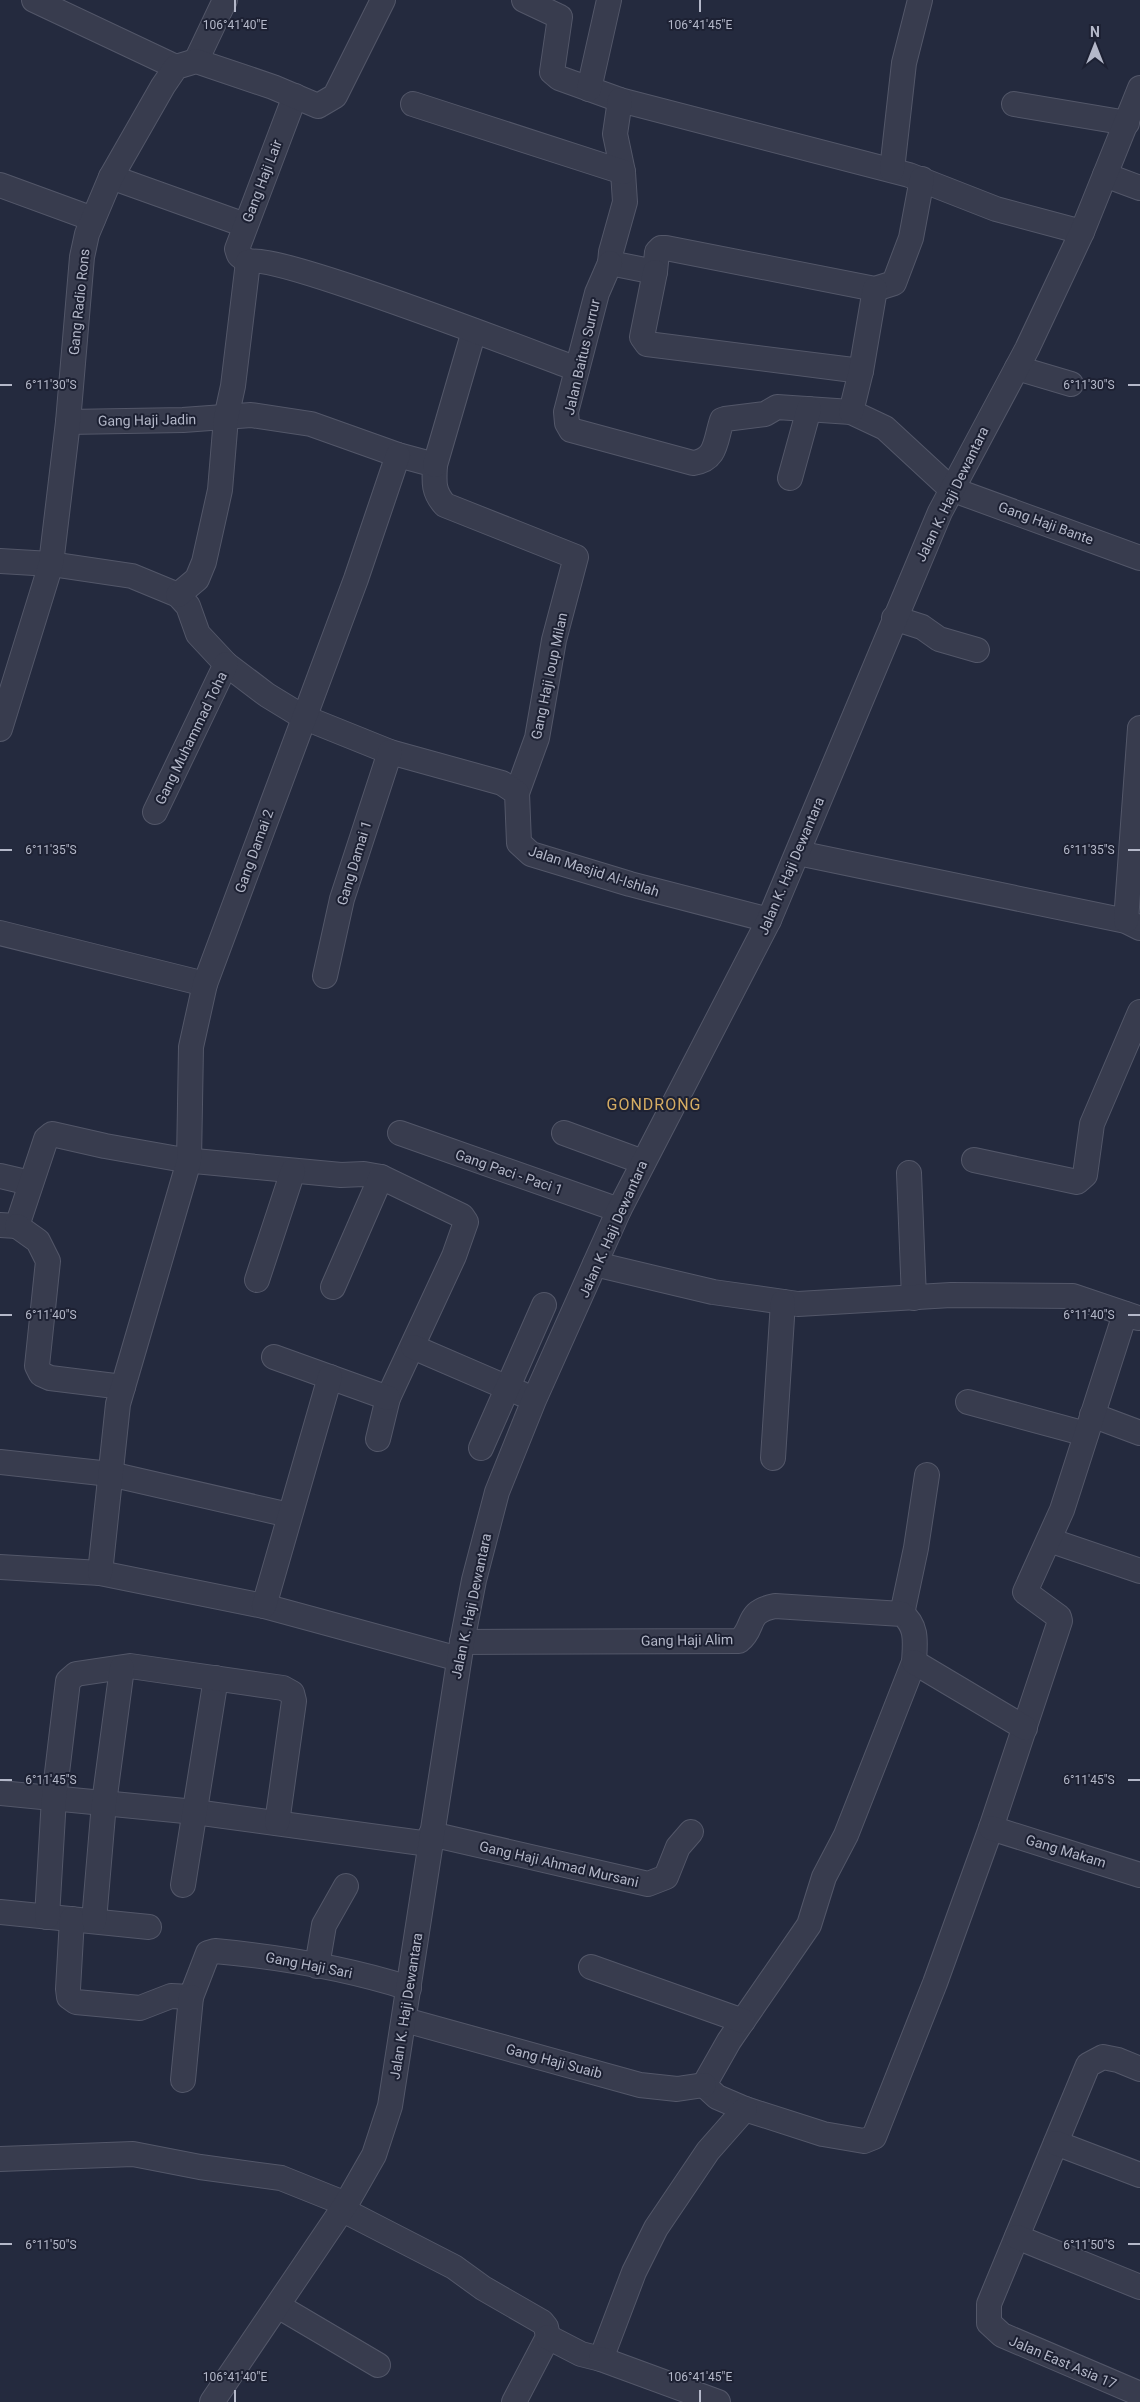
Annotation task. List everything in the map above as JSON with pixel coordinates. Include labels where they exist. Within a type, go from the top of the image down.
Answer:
[{"type":"street","points":[[34,0],[186,64],[295,96],[318,106],[335,96],[383,0]]},
{"type":"street","name":"Gang Radio Rons","points":[[0,729],[51,564],[68,422],[82,257],[93,219],[111,177],[163,86],[186,64],[225,0]]},
{"type":"street","points":[[524,0],[560,17],[552,72],[555,75],[620,100],[892,170],[922,179],[996,209],[1082,232]]},
{"type":"street","points":[[589,89],[609,0]]},
{"type":"street","points":[[892,170],[904,63],[914,2]]},
{"type":"street","name":"Jalan K. Haji Dewantara","points":[[212,2402],[344,2207],[374,2155],[390,2106],[430,1839],[461,1650],[474,1580],[497,1492],[534,1400],[619,1210],[769,920],[894,618],[951,489],[1017,368],[1082,232],[1140,88]]},
{"type":"street","name":"Gang Haji Lair","points":[[248,262],[239,255],[237,249],[295,96]]},
{"type":"street","name":"Jalan Baitus Surrur","points":[[620,100],[615,134],[623,172],[625,202],[611,252],[610,263],[597,293],[566,412],[567,423],[571,430],[693,463],[704,462],[711,457],[722,420],[765,414],[777,407],[851,412],[885,428],[951,489]]},
{"type":"street","points":[[413,104],[623,172]]},
{"type":"street","points":[[1014,104],[1127,123]]},
{"type":"street","points":[[1105,175],[1140,188]]},
{"type":"street","points":[[111,177],[245,225]]},
{"type":"street","points":[[861,371],[647,344],[642,337],[655,272],[657,252],[666,248],[874,289],[894,283],[911,238],[922,179]]},
{"type":"street","points":[[0,185],[93,219]]},
{"type":"street","points":[[178,595],[197,579],[204,562],[220,490],[226,418],[233,386],[248,262],[253,260],[273,263],[367,292],[577,369]]},
{"type":"street","points":[[610,263],[655,272]]},
{"type":"street","points":[[851,412],[861,371],[874,289]]},
{"type":"street","points":[[435,465],[474,331]]},
{"type":"street","points":[[1017,368],[1070,384]]},
{"type":"street","points":[[790,478],[809,409]]},
{"type":"street","name":"Gang Haji Jadin","points":[[68,422],[226,418],[252,415],[311,424],[398,455],[435,465]]},
{"type":"street","name":"Gang Damai 2","points":[[100,1573],[118,1404],[189,1161],[192,1047],[205,984],[303,717],[353,588],[398,455]]},
{"type":"street","name":"Gang Haji Ioup Milan","points":[[435,465],[434,487],[437,496],[445,505],[576,557],[554,640],[536,738],[517,793]]},
{"type":"street","name":"Gang Haji Bante","points":[[951,489],[1140,558]]},
{"type":"street","points":[[0,561],[51,564],[132,576],[178,595],[188,606],[198,634],[226,664],[266,695],[303,717],[390,752],[489,779],[510,787],[517,793]]},
{"type":"street","points":[[894,618],[922,627],[939,639],[977,650]]},
{"type":"street","name":"Gang Muhammad Toha","points":[[155,812],[226,664]]},
{"type":"street","points":[[798,853],[1133,925],[1140,728]]},
{"type":"street","name":"Gang Damai 1","points":[[326,976],[342,899],[390,752]]},
{"type":"street","name":"Jalan Masjid Al-Ishlah","points":[[517,793],[519,843],[530,854],[630,884],[769,920]]},
{"type":"street","points":[[0,933],[205,984]]},
{"type":"street","points":[[974,1160],[1076,1182],[1081,1179],[1085,1175],[1092,1124],[1140,1012]]},
{"type":"street","name":"Gang Paci - Paci 1","points":[[400,1133],[619,1210]]},
{"type":"street","points":[[564,1133],[643,1162]]},
{"type":"street","points":[[123,1388],[50,1378],[41,1374],[37,1366],[48,1261],[38,1241],[8,1226],[30,1183],[46,1139],[52,1134],[105,1146],[189,1161],[341,1175],[364,1174],[381,1177],[462,1216],[466,1222],[454,1256],[388,1398],[378,1439]]},
{"type":"street","points":[[257,1280],[293,1171]]},
{"type":"street","points":[[909,1173],[914,1298]]},
{"type":"street","points":[[0,1176],[30,1183]]},
{"type":"street","points":[[332,1287],[381,1177]]},
{"type":"street","points":[[596,1264],[713,1292],[798,1304],[951,1295],[1073,1296],[1132,1316],[1089,1424],[1062,1510],[1025,1592],[1059,1617],[1060,1621],[992,1828],[935,1983],[874,2137],[864,2141],[823,2134],[745,2110],[717,2097],[704,2085],[743,2021],[808,1925],[824,1876],[846,1835],[914,1662],[915,1634],[912,1622],[902,1614],[916,1548],[927,1475]]},
{"type":"street","points":[[773,1458],[783,1302]]},
{"type":"street","points":[[481,1448],[544,1305]]},
{"type":"street","points":[[413,1347],[534,1400]]},
{"type":"street","points":[[274,1357],[388,1398]]},
{"type":"street","points":[[264,1606],[330,1377]]},
{"type":"street","points":[[968,1402],[1140,1433]]},
{"type":"street","points":[[0,1462],[110,1474],[289,1515]]},
{"type":"street","points":[[1049,1540],[1140,1571]]},
{"type":"street","points":[[0,1567],[100,1573],[264,1606],[461,1650]]},
{"type":"street","name":"Gang Haji Alim","points":[[461,1650],[739,1640],[744,1637],[751,1620],[762,1608],[775,1606],[902,1614]]},
{"type":"street","points":[[914,1662],[1025,1728]]},
{"type":"street","points":[[47,1917],[54,1798],[68,1681],[76,1674],[130,1666],[283,1688],[292,1693],[294,1701],[277,1823]]},
{"type":"street","points":[[122,1668],[104,1802],[68,1997],[76,2002],[140,2008],[171,1996],[192,1997],[183,2080]]},
{"type":"street","points":[[184,1884],[216,1678]]},
{"type":"street","name":"Gang Haji Ahmad Mursani","points":[[0,1793],[104,1802],[430,1839],[648,1884],[666,1877],[678,1847],[691,1832]]},
{"type":"street","name":"Gang Makam","points":[[992,1828],[1140,1874]]},
{"type":"street","points":[[317,1966],[324,1925],[346,1886]]},
{"type":"street","points":[[0,1912],[149,1927]]},
{"type":"street","name":"Gang Haji Sari","points":[[192,1997],[208,1953],[215,1952],[278,1957],[409,1988]]},
{"type":"street","points":[[591,1966],[743,2021]]},
{"type":"street","name":"Gang Haji Suaib","points":[[404,2020],[640,2085],[677,2089],[704,2085]]},
{"type":"street","points":[[1140,2069],[1118,2060],[1103,2057],[1088,2065],[1017,2237],[1140,2286]]},
{"type":"street","points":[[601,2359],[634,2272],[656,2228],[708,2151],[745,2110]]},
{"type":"street","points":[[1056,2143],[1140,2175]]},
{"type":"street","points":[[0,2159],[132,2154],[200,2167],[281,2178],[344,2207],[454,2268],[483,2288],[542,2322],[546,2327],[548,2337],[514,2402]]},
{"type":"street","name":"Jalan East Asia 17","points":[[1017,2237],[990,2304],[990,2323],[1002,2335],[1140,2394]]},
{"type":"street","points":[[278,2306],[378,2365]]},
{"type":"street","points":[[548,2337],[581,2354],[601,2359],[718,2402]]},
{"type":"district","name":"GONDRONG","points":[[654,1104]]}]
